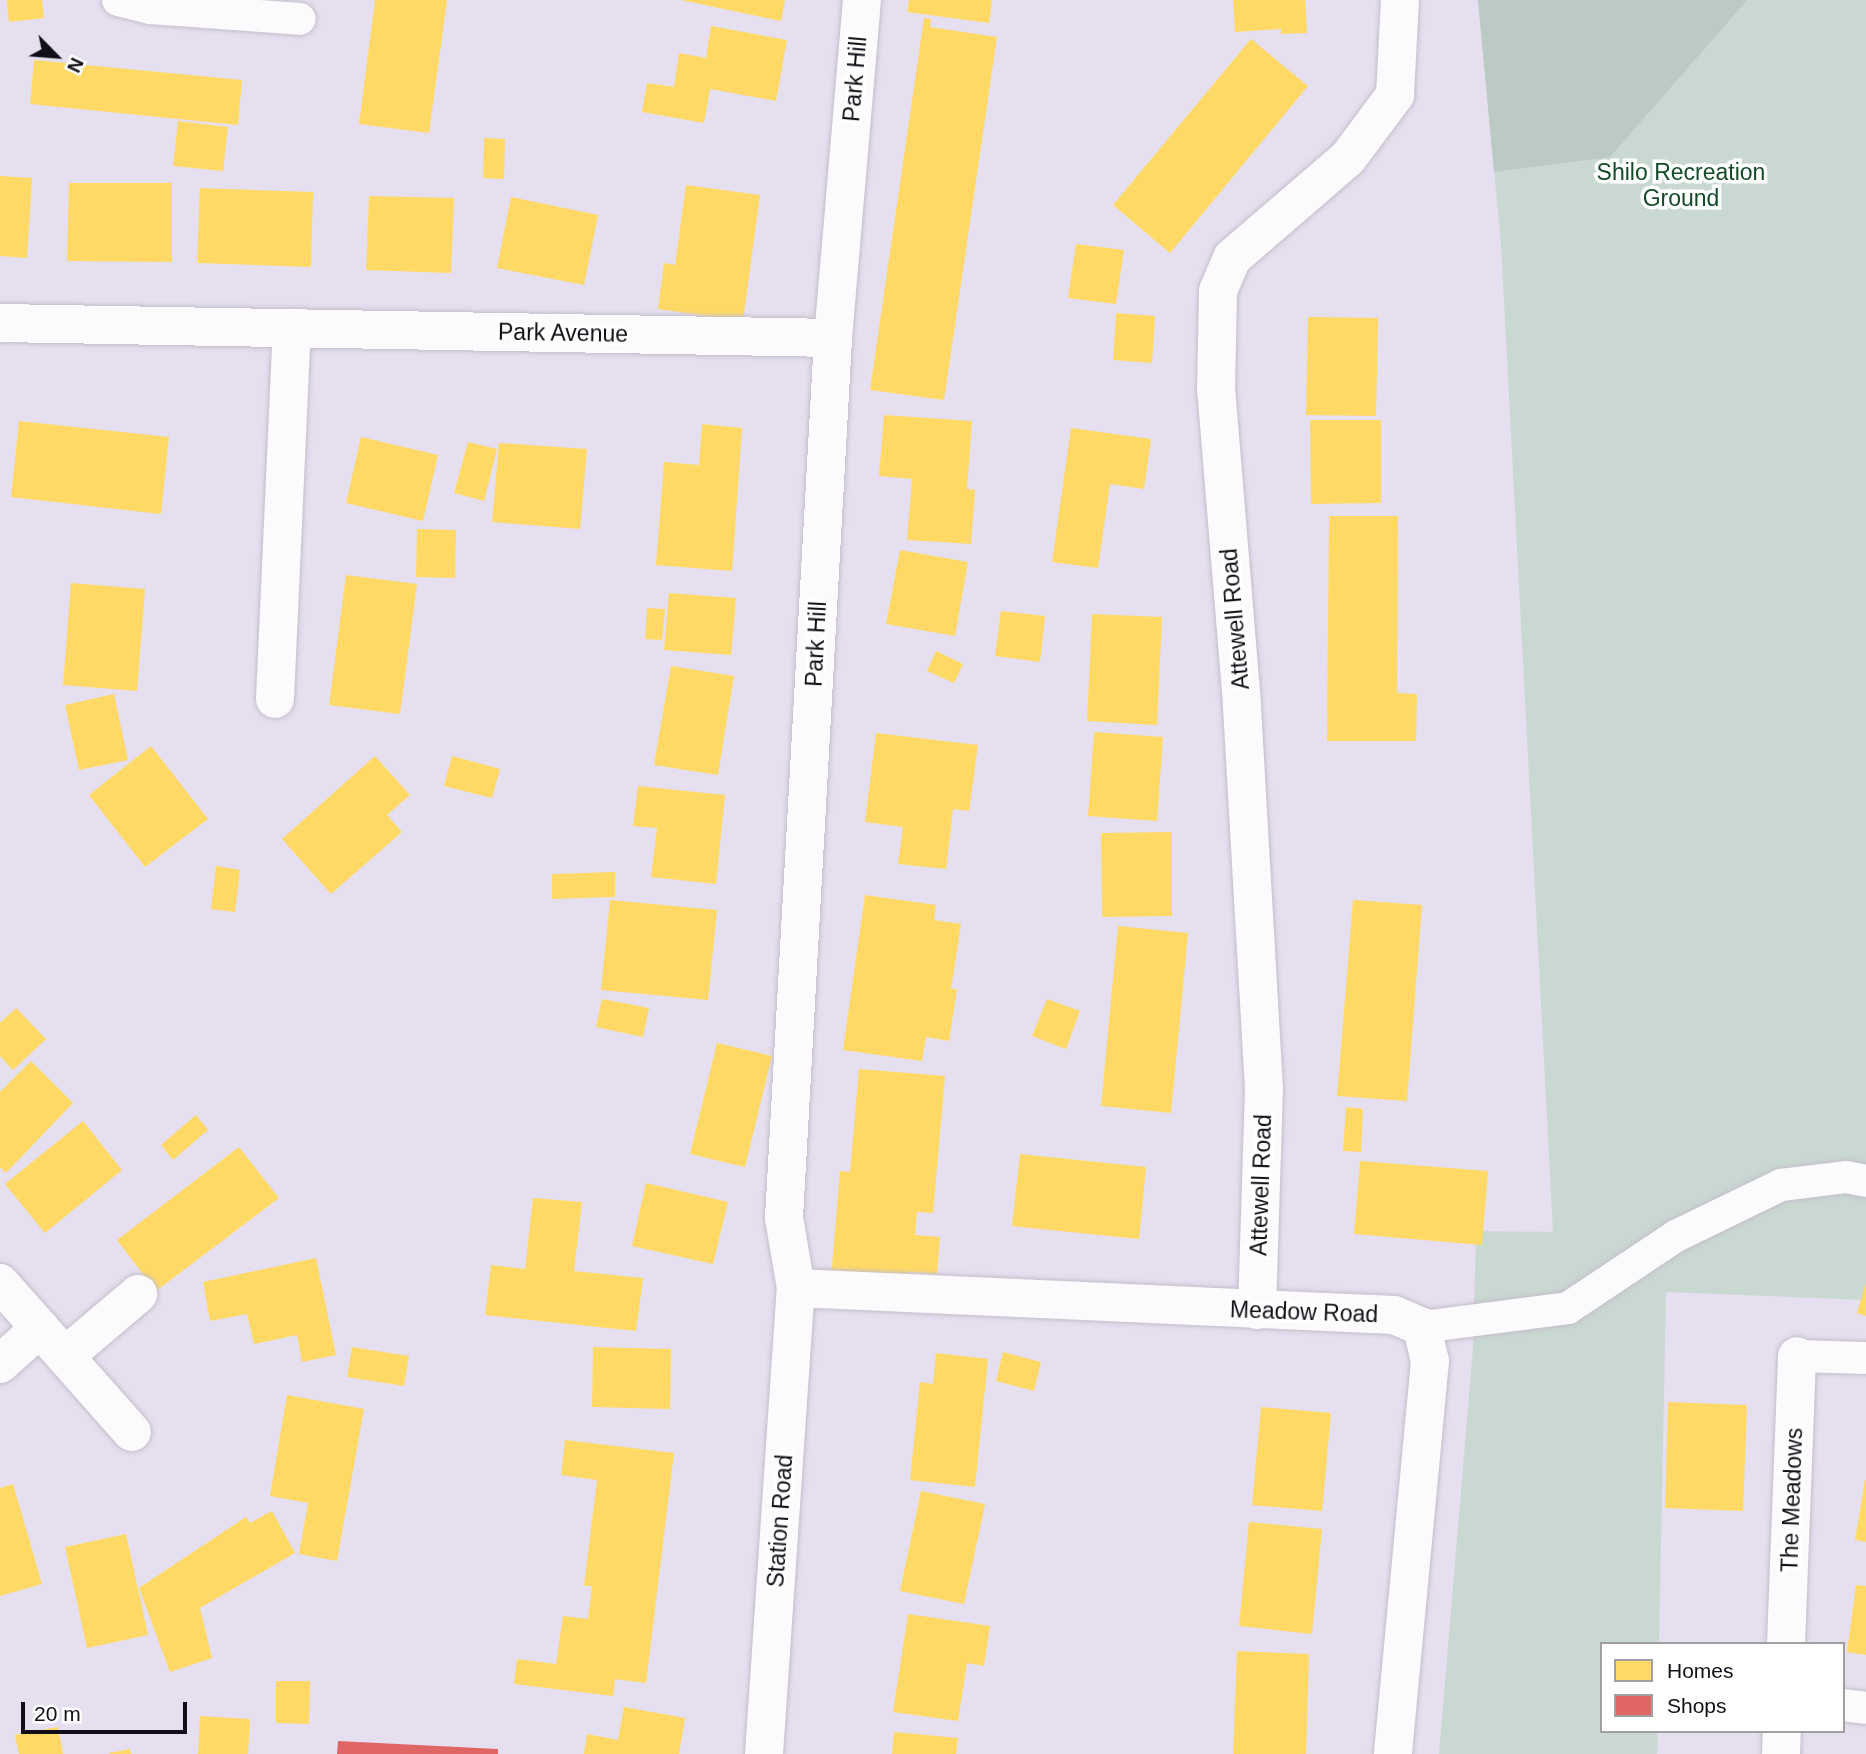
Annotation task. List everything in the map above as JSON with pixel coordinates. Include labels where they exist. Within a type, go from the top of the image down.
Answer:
[{"type":"street","name":"Park Hill","points":[[796,1288],[784,1218],[833,338],[862,0]]},
{"type":"street","name":"Attewell Road","points":[[1257,1310],[1264,1089],[1242,704],[1216,390],[1218,291],[1231,258],[1348,158],[1395,95],[1400,0]]},
{"type":"street","name":"Park Avenue","points":[[0,323],[833,338]]},
{"type":"street","points":[[275,699],[292,329]]},
{"type":"street","points":[[0,1283],[132,1432]]},
{"type":"street","name":"Meadow Road","points":[[796,1288],[1394,1315],[1422,1327]]},
{"type":"street","name":"Station Road","points":[[764,1754],[796,1288]]},
{"type":"street","points":[[65,1356],[138,1294]]},
{"type":"street","points":[[1393,1754],[1430,1361],[1422,1327]]},
{"type":"street","points":[[0,1364],[40,1328]]},
{"type":"street","name":"The Meadows","points":[[1786,1642],[1797,1356]]},
{"type":"street","points":[[1781,1754],[1782,1733]]},
{"type":"lane","points":[[118,0],[151,8],[300,19]]},
{"type":"lane","points":[[1422,1327],[1569,1308],[1676,1236],[1781,1185],[1846,1177],[1866,1181]]},
{"type":"lane","points":[[1797,1356],[1866,1358]]},
{"type":"lane","points":[[1845,1705],[1866,1708]]},
{"type":"green space","name":"Shilo Recreation Ground","points":[[1478,0],[1866,0],[1866,1300],[1666,1292],[1659,1642],[1600,1642],[1600,1733],[1658,1733],[1657,1754],[1439,1754],[1473,1348],[1476,1231],[1553,1232],[1501,244]]},
{"type":"shaded area","points":[[1478,0],[1747,0],[1610,157],[1494,172]]},
{"type":"building: Homes","points":[[7,0],[42,0],[44,18],[9,22]]},
{"type":"building: Homes","points":[[375,0],[447,0],[429,133],[359,124]]},
{"type":"building: Homes","points":[[681,0],[785,0],[781,21]]},
{"type":"building: Homes","points":[[909,0],[992,0],[989,23],[907,12]]},
{"type":"building: Homes","points":[[1233,0],[1305,0],[1307,33],[1281,34],[1281,29],[1235,32]]},
{"type":"building: Homes","points":[[924,18],[931,19],[930,27],[997,37],[944,400],[870,390]]},
{"type":"building: Homes","points":[[711,26],[787,40],[776,101],[710,89],[704,123],[642,112],[647,83],[674,87],[679,53],[706,58]]},
{"type":"building: Homes","points":[[1251,39],[1308,86],[1170,253],[1113,205]]},
{"type":"building: Homes","points":[[34,60],[242,80],[238,125],[30,104]]},
{"type":"building: Homes","points":[[178,121],[228,127],[223,171],[173,166]]},
{"type":"building: Homes","points":[[484,138],[505,139],[504,179],[483,178]]},
{"type":"building: Homes","points":[[0,176],[32,178],[27,258],[0,256]]},
{"type":"building: Homes","points":[[69,183],[172,183],[172,262],[67,261]]},
{"type":"building: Homes","points":[[686,185],[760,195],[743,321],[658,309],[664,263],[675,265]]},
{"type":"building: Homes","points":[[200,188],[313,192],[311,267],[197,263]]},
{"type":"building: Homes","points":[[369,196],[454,198],[451,273],[366,270]]},
{"type":"building: Homes","points":[[511,197],[598,215],[584,285],[497,268]]},
{"type":"building: Homes","points":[[1076,244],[1124,250],[1116,304],[1068,298]]},
{"type":"building: Homes","points":[[1116,313],[1155,316],[1152,363],[1113,360]]},
{"type":"building: Homes","points":[[1308,317],[1378,318],[1376,416],[1306,415]]},
{"type":"building: Homes","points":[[884,415],[972,421],[967,489],[975,490],[971,544],[907,540],[912,479],[879,476]]},
{"type":"building: Homes","points":[[1310,420],[1381,420],[1381,503],[1311,504]]},
{"type":"building: Homes","points":[[19,421],[169,437],[161,514],[11,497]]},
{"type":"building: Homes","points":[[702,424],[742,428],[732,571],[656,565],[664,462],[699,465]]},
{"type":"building: Homes","points":[[1071,428],[1151,439],[1144,489],[1110,484],[1098,568],[1052,562]]},
{"type":"building: Homes","points":[[361,437],[438,455],[423,521],[346,503]]},
{"type":"building: Homes","points":[[468,442],[497,449],[484,501],[454,493]]},
{"type":"building: Homes","points":[[499,443],[587,449],[580,529],[492,522]]},
{"type":"building: Homes","points":[[1329,516],[1398,516],[1397,693],[1417,694],[1416,741],[1327,741]]},
{"type":"building: Homes","points":[[417,529],[456,530],[455,578],[416,577]]},
{"type":"building: Homes","points":[[900,550],[968,562],[955,636],[886,624]]},
{"type":"building: Homes","points":[[346,575],[417,584],[400,714],[329,705]]},
{"type":"building: Homes","points":[[71,583],[145,589],[137,691],[63,685]]},
{"type":"building: Homes","points":[[669,593],[736,598],[731,655],[664,650]]},
{"type":"building: Homes","points":[[647,608],[665,609],[662,640],[645,639]]},
{"type":"building: Homes","points":[[1001,611],[1045,616],[1040,662],[995,656]]},
{"type":"building: Homes","points":[[1092,614],[1162,617],[1157,725],[1087,721]]},
{"type":"building: Homes","points":[[936,651],[963,664],[954,683],[927,671]]},
{"type":"building: Homes","points":[[671,666],[734,676],[718,775],[654,765]]},
{"type":"building: Homes","points":[[114,694],[128,760],[79,770],[65,705]]},
{"type":"building: Homes","points":[[1094,732],[1163,737],[1157,821],[1088,816]]},
{"type":"building: Homes","points":[[876,733],[978,745],[969,811],[953,809],[946,869],[898,864],[903,827],[865,822]]},
{"type":"building: Homes","points":[[151,746],[208,819],[145,867],[89,795]]},
{"type":"building: Homes","points":[[375,756],[410,795],[387,815],[402,832],[331,894],[282,839]]},
{"type":"building: Homes","points":[[452,756],[500,769],[492,798],[444,786]]},
{"type":"building: Homes","points":[[638,786],[725,795],[716,884],[651,877],[657,828],[633,826]]},
{"type":"building: Homes","points":[[1172,832],[1172,916],[1102,917],[1101,833]]},
{"type":"building: Homes","points":[[216,866],[240,870],[235,912],[211,909]]},
{"type":"building: Homes","points":[[615,872],[615,897],[552,899],[552,874]]},
{"type":"building: Homes","points":[[865,895],[936,905],[934,920],[961,924],[951,989],[957,989],[949,1041],[926,1037],[922,1061],[843,1050]]},
{"type":"building: Homes","points":[[610,900],[717,910],[708,1000],[601,990]]},
{"type":"building: Homes","points":[[1353,900],[1422,905],[1407,1101],[1337,1096]]},
{"type":"building: Homes","points":[[1118,926],[1188,933],[1171,1113],[1101,1106]]},
{"type":"building: Homes","points":[[602,999],[649,1008],[643,1037],[596,1027]]},
{"type":"building: Homes","points":[[1047,999],[1080,1011],[1066,1049],[1032,1036]]},
{"type":"building: Homes","points":[[16,1008],[46,1039],[13,1070],[0,1056],[0,1023]]},
{"type":"building: Homes","points":[[717,1043],[772,1056],[745,1167],[690,1154]]},
{"type":"building: Homes","points":[[31,1061],[73,1103],[6,1173],[0,1167],[0,1092]]},
{"type":"building: Homes","points":[[859,1069],[945,1076],[933,1213],[917,1212],[915,1235],[940,1237],[937,1274],[909,1272],[907,1295],[830,1289],[840,1171],[850,1172]]},
{"type":"building: Homes","points":[[1346,1107],[1363,1109],[1361,1152],[1343,1151]]},
{"type":"building: Homes","points":[[196,1115],[208,1130],[173,1160],[161,1145]]},
{"type":"building: Homes","points":[[83,1121],[122,1170],[45,1233],[5,1184]]},
{"type":"building: Homes","points":[[239,1147],[279,1198],[156,1291],[117,1240]]},
{"type":"building: Homes","points":[[1020,1154],[1146,1167],[1139,1239],[1012,1226]]},
{"type":"building: Homes","points":[[1360,1161],[1488,1171],[1482,1245],[1354,1234]]},
{"type":"building: Homes","points":[[646,1183],[728,1202],[713,1264],[632,1246]]},
{"type":"building: Homes","points":[[533,1198],[582,1202],[574,1271],[643,1278],[636,1331],[485,1315],[491,1265],[525,1269]]},
{"type":"building: Homes","points":[[316,1258],[336,1355],[302,1362],[297,1335],[254,1344],[247,1314],[210,1321],[203,1282]]},
{"type":"building: Homes","points":[[1866,1283],[1866,1316],[1857,1313]]},
{"type":"building: Homes","points":[[352,1347],[409,1356],[404,1386],[347,1377]]},
{"type":"building: Homes","points":[[593,1347],[671,1349],[670,1409],[592,1407]]},
{"type":"building: Homes","points":[[1003,1352],[1041,1362],[1034,1391],[996,1381]]},
{"type":"building: Homes","points":[[936,1353],[988,1359],[975,1487],[910,1480],[920,1382],[933,1384]]},
{"type":"building: Homes","points":[[287,1395],[364,1409],[337,1561],[299,1554],[308,1503],[270,1496]]},
{"type":"building: Homes","points":[[1668,1402],[1747,1405],[1743,1511],[1665,1508]]},
{"type":"building: Homes","points":[[1261,1407],[1331,1413],[1322,1511],[1252,1505]]},
{"type":"building: Homes","points":[[565,1440],[674,1453],[646,1683],[615,1679],[613,1696],[514,1684],[517,1659],[556,1664],[563,1616],[588,1619],[592,1586],[584,1586],[597,1480],[561,1475]]},
{"type":"building: Homes","points":[[1866,1480],[1866,1542],[1855,1540]]},
{"type":"building: Homes","points":[[13,1484],[42,1584],[0,1596],[0,1488]]},
{"type":"building: Homes","points":[[921,1491],[985,1504],[964,1604],[900,1591]]},
{"type":"building: Homes","points":[[272,1511],[295,1553],[200,1608],[212,1658],[170,1672],[139,1588],[246,1517],[250,1523]]},
{"type":"building: Homes","points":[[1249,1522],[1322,1529],[1312,1634],[1239,1626]]},
{"type":"building: Homes","points":[[126,1534],[148,1635],[87,1648],[65,1547]]},
{"type":"building: Homes","points":[[1856,1585],[1866,1586],[1866,1655],[1847,1652]]},
{"type":"building: Homes","points":[[908,1614],[990,1626],[984,1666],[967,1663],[958,1721],[893,1712]]},
{"type":"building: Homes","points":[[1237,1651],[1309,1654],[1306,1754],[1233,1754]]},
{"type":"building: Homes","points":[[276,1681],[310,1681],[309,1724],[276,1723]]},
{"type":"building: Homes","points":[[624,1707],[685,1718],[679,1754],[584,1754],[587,1734],[618,1740]]},
{"type":"building: Homes","points":[[200,1716],[250,1719],[248,1754],[198,1754]]},
{"type":"building: Homes","points":[[58,1727],[63,1754],[19,1754],[15,1735]]},
{"type":"building: Homes","points":[[894,1732],[958,1738],[956,1754],[892,1754]]},
{"type":"building: Homes","points":[[130,1749],[131,1754],[109,1754],[109,1753]]},
{"type":"building: Shops","points":[[338,1741],[498,1749],[498,1754],[337,1754]]}]
